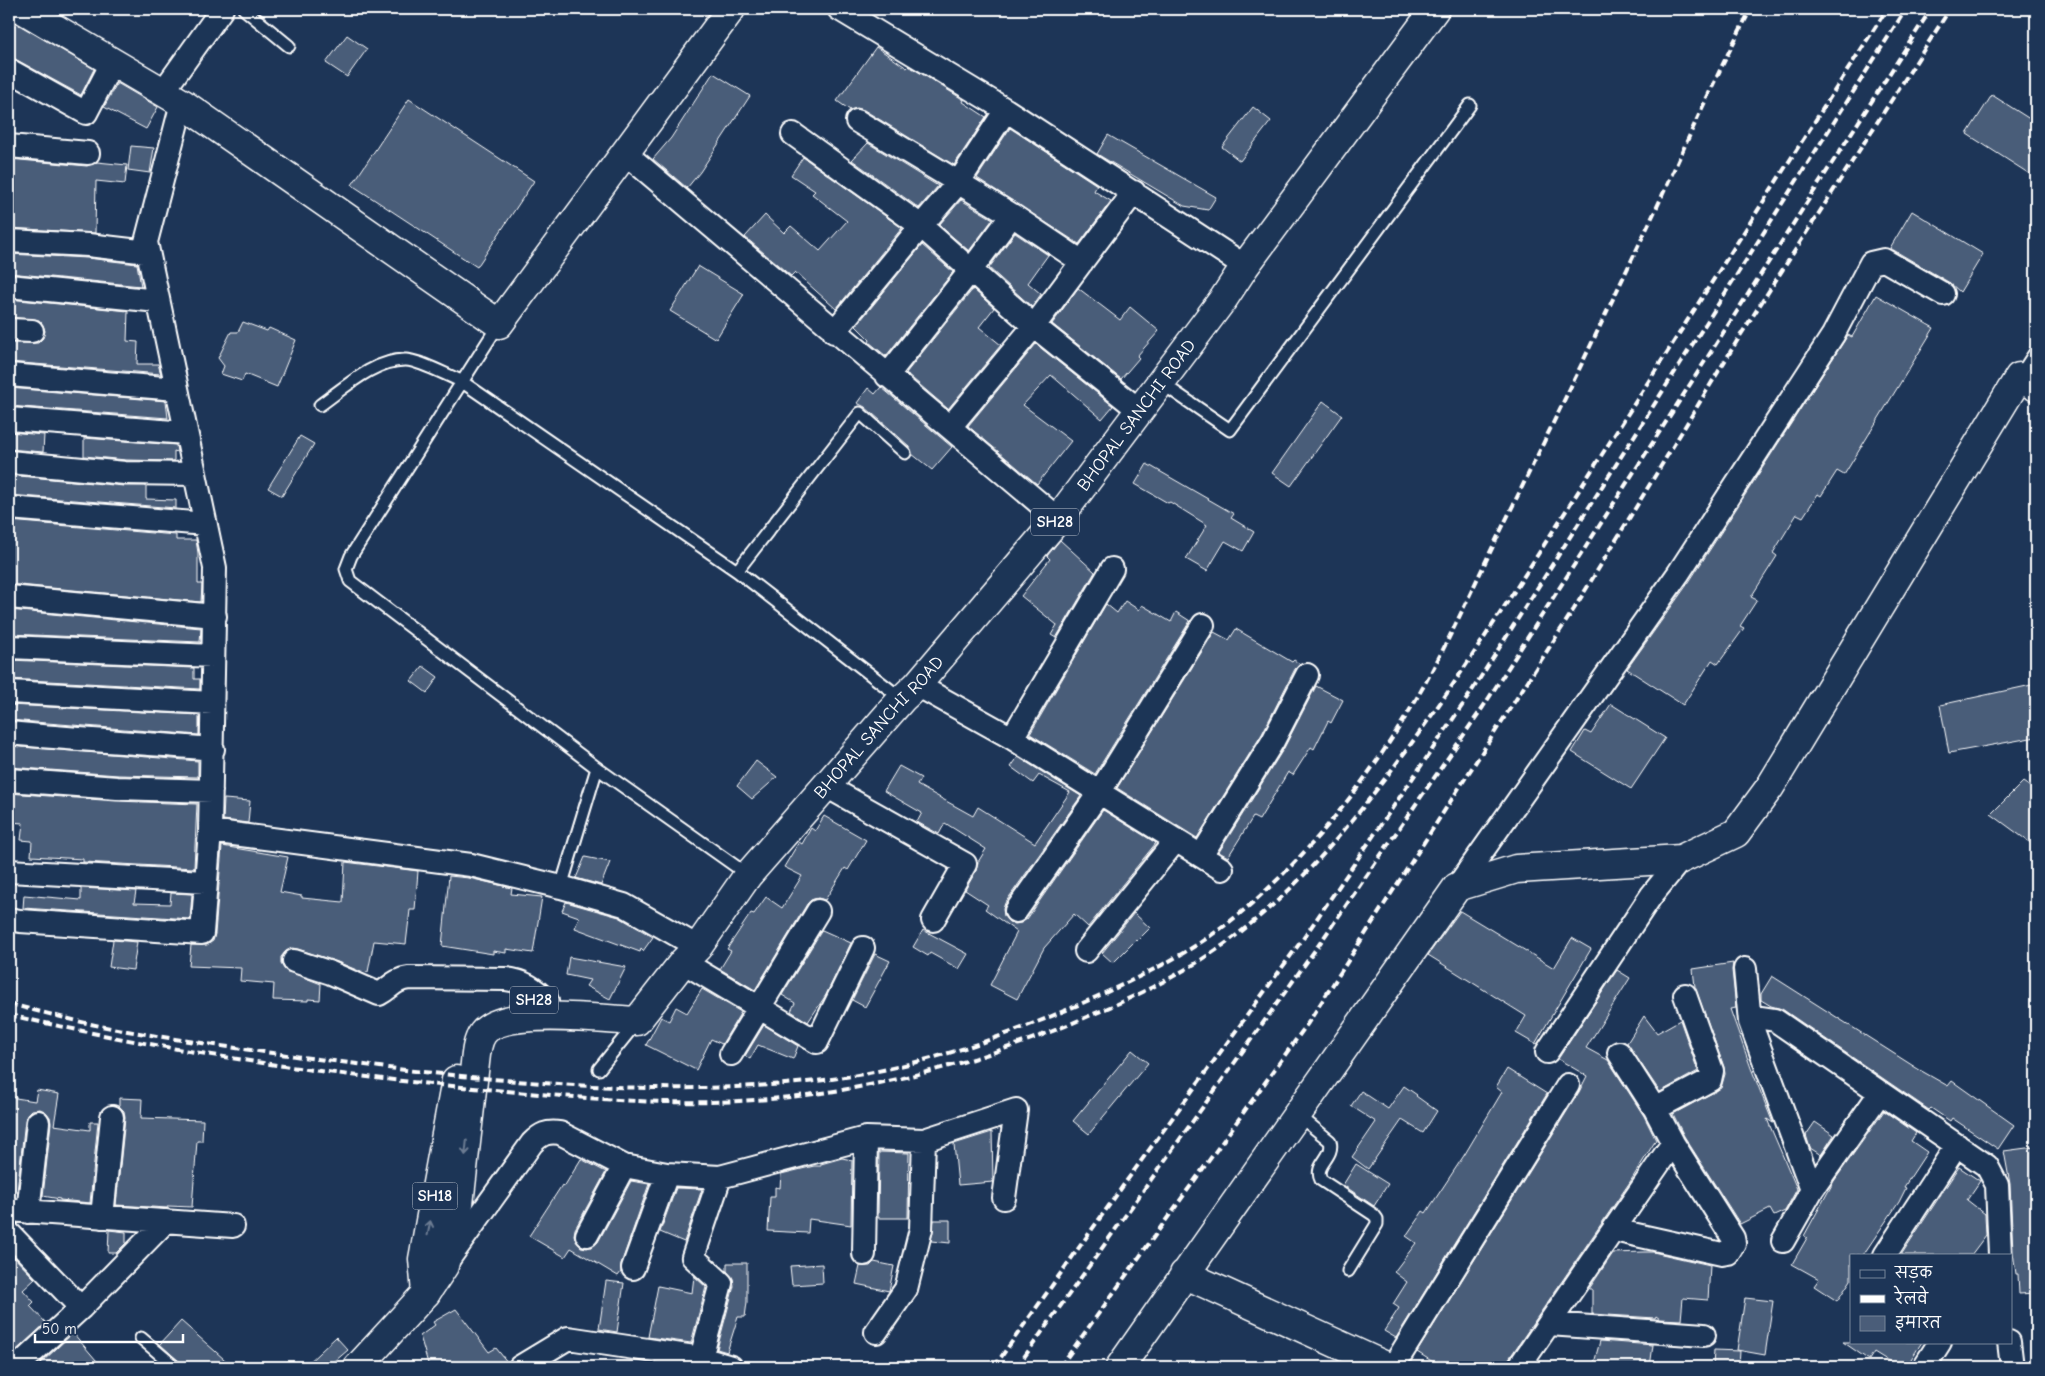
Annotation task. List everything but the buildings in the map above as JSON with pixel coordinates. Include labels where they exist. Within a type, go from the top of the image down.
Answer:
[{"type":"street","points":[[22,9],[172,98],[499,324],[731,9]]},
{"type":"street","points":[[9,919],[202,933],[210,831],[213,749],[212,703],[215,568],[146,242],[172,98],[222,9]]},
{"type":"street","name":"BHOPAL SANCHI ROAD","points":[[641,1016],[691,954],[748,875],[910,692],[1058,519],[1224,298],[1245,266],[1435,9]]},
{"type":"street","points":[[848,11],[1134,192],[1245,266]]},
{"type":"street","points":[[9,70],[86,112],[112,63]]},
{"type":"street","points":[[834,332],[920,226],[958,183],[1006,110]]},
{"type":"street","points":[[856,121],[1012,215],[1082,262]]},
{"type":"street","points":[[792,134],[920,226],[1034,326],[1139,410]]},
{"type":"street","points":[[9,146],[88,153]]},
{"type":"street","points":[[625,153],[834,332],[1058,519]]},
{"type":"street","points":[[950,427],[1034,326],[1134,192]]},
{"type":"street","points":[[887,376],[1012,215]]},
{"type":"street","points":[[9,241],[88,244],[148,252]]},
{"type":"street","points":[[1120,1367],[1678,574],[1833,335],[1871,263],[1884,260],[1943,294]]},
{"type":"street","points":[[9,286],[158,301]]},
{"type":"street","points":[[9,330],[32,331]]},
{"type":"street","points":[[9,375],[177,389]]},
{"type":"street","points":[[1457,887],[1516,869],[1681,859],[1736,833],[1770,786],[2028,382]]},
{"type":"street","points":[[9,420],[186,433]]},
{"type":"street","points":[[9,462],[125,473],[195,474]]},
{"type":"street","points":[[9,508],[206,524]]},
{"type":"street","points":[[1012,738],[1112,569]]},
{"type":"street","points":[[9,597],[214,616]]},
{"type":"street","points":[[1016,911],[1099,793],[1203,626]]},
{"type":"street","points":[[9,647],[213,656]]},
{"type":"street","points":[[1201,856],[1273,741],[1308,675]]},
{"type":"street","points":[[9,692],[212,703]]},
{"type":"street","points":[[910,692],[1012,738],[1222,869]]},
{"type":"street","points":[[9,733],[213,749]]},
{"type":"street","points":[[9,780],[87,786],[211,791]]},
{"type":"street","points":[[826,786],[965,864],[933,920]]},
{"type":"street","points":[[210,831],[471,865],[561,886],[624,905],[759,1007],[817,1042],[862,948]]},
{"type":"street","points":[[1086,951],[1176,840]]},
{"type":"street","points":[[1547,1052],[1651,896],[1681,859]]},
{"type":"street","points":[[9,871],[206,882]]},
{"type":"street","points":[[731,1054],[818,911]]},
{"type":"street","points":[[294,961],[331,973],[379,994],[400,979],[506,979],[520,981],[534,988],[547,1000]]},
{"type":"street","points":[[1744,968],[1750,1022],[1812,1190]]},
{"type":"street","points":[[1655,1109],[1710,1080],[1712,1071],[1685,995]]},
{"type":"street","name":"SH28","points":[[454,1099],[460,1050],[467,1031],[477,1018],[504,1004],[524,1000],[547,1000],[641,1016]]},
{"type":"street","points":[[433,1263],[459,1204],[475,1063],[483,1033],[496,1024],[515,1018],[641,1016]]},
{"type":"street","points":[[1750,1022],[1762,1018],[1775,1020],[1988,1166],[1998,1185],[1998,1253]]},
{"type":"street","points":[[1614,1230],[1722,1254],[1728,1253],[1734,1243],[1733,1238],[1673,1143],[1655,1109],[1619,1053]]},
{"type":"street","points":[[1393,1367],[1568,1085]]},
{"type":"street","points":[[1783,1241],[1812,1190],[1880,1093]]},
{"type":"street","name":"SH18","points":[[358,1367],[426,1293],[433,1263],[454,1099]]},
{"type":"street","points":[[433,1263],[532,1143],[540,1135],[550,1131],[560,1133],[624,1166],[667,1174],[720,1177],[866,1138],[924,1140],[1016,1110],[1004,1198]]},
{"type":"street","points":[[102,1217],[112,1117]]},
{"type":"street","points":[[38,1122],[18,1211],[233,1226]]},
{"type":"street","points":[[864,1254],[866,1138]]},
{"type":"street","points":[[876,1332],[906,1289],[919,1238],[921,1229],[924,1140]]},
{"type":"street","points":[[1519,1367],[1673,1143]]},
{"type":"street","points":[[1886,1254],[1957,1145]]},
{"type":"street","points":[[587,1236],[624,1166]]},
{"type":"street","points":[[634,1268],[667,1174]]},
{"type":"street","points":[[701,1358],[721,1283],[693,1257],[720,1177]]},
{"type":"street","points":[[16,1367],[81,1308],[166,1221]]},
{"type":"street","points":[[9,1233],[81,1308]]},
{"type":"street","points":[[1184,1274],[1373,1364]]},
{"type":"street","points":[[1549,1324],[1704,1335]]},
{"type":"street","points":[[520,1367],[568,1338],[701,1358],[731,1367]]},
{"type":"street","points":[[1924,1367],[1939,1344]]},
{"type":"street","points":[[2009,1344],[2012,1367]]},
{"type":"lane","points":[[244,9],[289,46]]},
{"type":"lane","points":[[1160,382],[1230,430],[1470,105]]},
{"type":"lane","points":[[499,324],[460,381],[351,556],[346,569],[350,581],[597,768],[748,875]]},
{"type":"lane","points":[[2028,382],[2036,351]]},
{"type":"lane","points":[[320,405],[364,374],[386,363],[406,360],[418,363],[460,381],[910,692]]},
{"type":"lane","points":[[737,571],[860,413],[905,453]]},
{"type":"lane","points":[[561,886],[597,768]]},
{"type":"lane","points":[[599,1068],[641,1016]]},
{"type":"lane","points":[[1297,1114],[1330,1141],[1332,1148],[1319,1167],[1318,1174],[1321,1180],[1374,1214],[1377,1220],[1377,1224],[1348,1271]]},
{"type":"lane","points":[[142,1338],[175,1367]]},
{"type":"railway","points":[[9,1004],[98,1026],[180,1040],[388,1068],[545,1083],[650,1088],[702,1088],[807,1082],[844,1077],[918,1062],[1027,1026],[1096,997],[1164,964],[1197,945],[1228,923],[1254,902],[1302,855],[1366,776],[1403,721],[1453,629],[1751,9]]},
{"type":"railway","points":[[9,1015],[177,1049],[348,1075],[462,1087],[634,1101],[739,1101],[829,1092],[874,1084],[961,1062],[1047,1033],[1119,1003],[1164,981],[1225,944],[1290,889],[1351,822],[1416,738],[1500,613],[1887,9]]},
{"type":"railway","points":[[994,1367],[1305,936],[1468,697],[1906,9]]},
{"type":"railway","points":[[1017,1367],[1318,946],[1483,707],[1931,9]]},
{"type":"railway","points":[[1060,1367],[1308,1023],[1574,609],[1740,336],[1950,9]]}]
